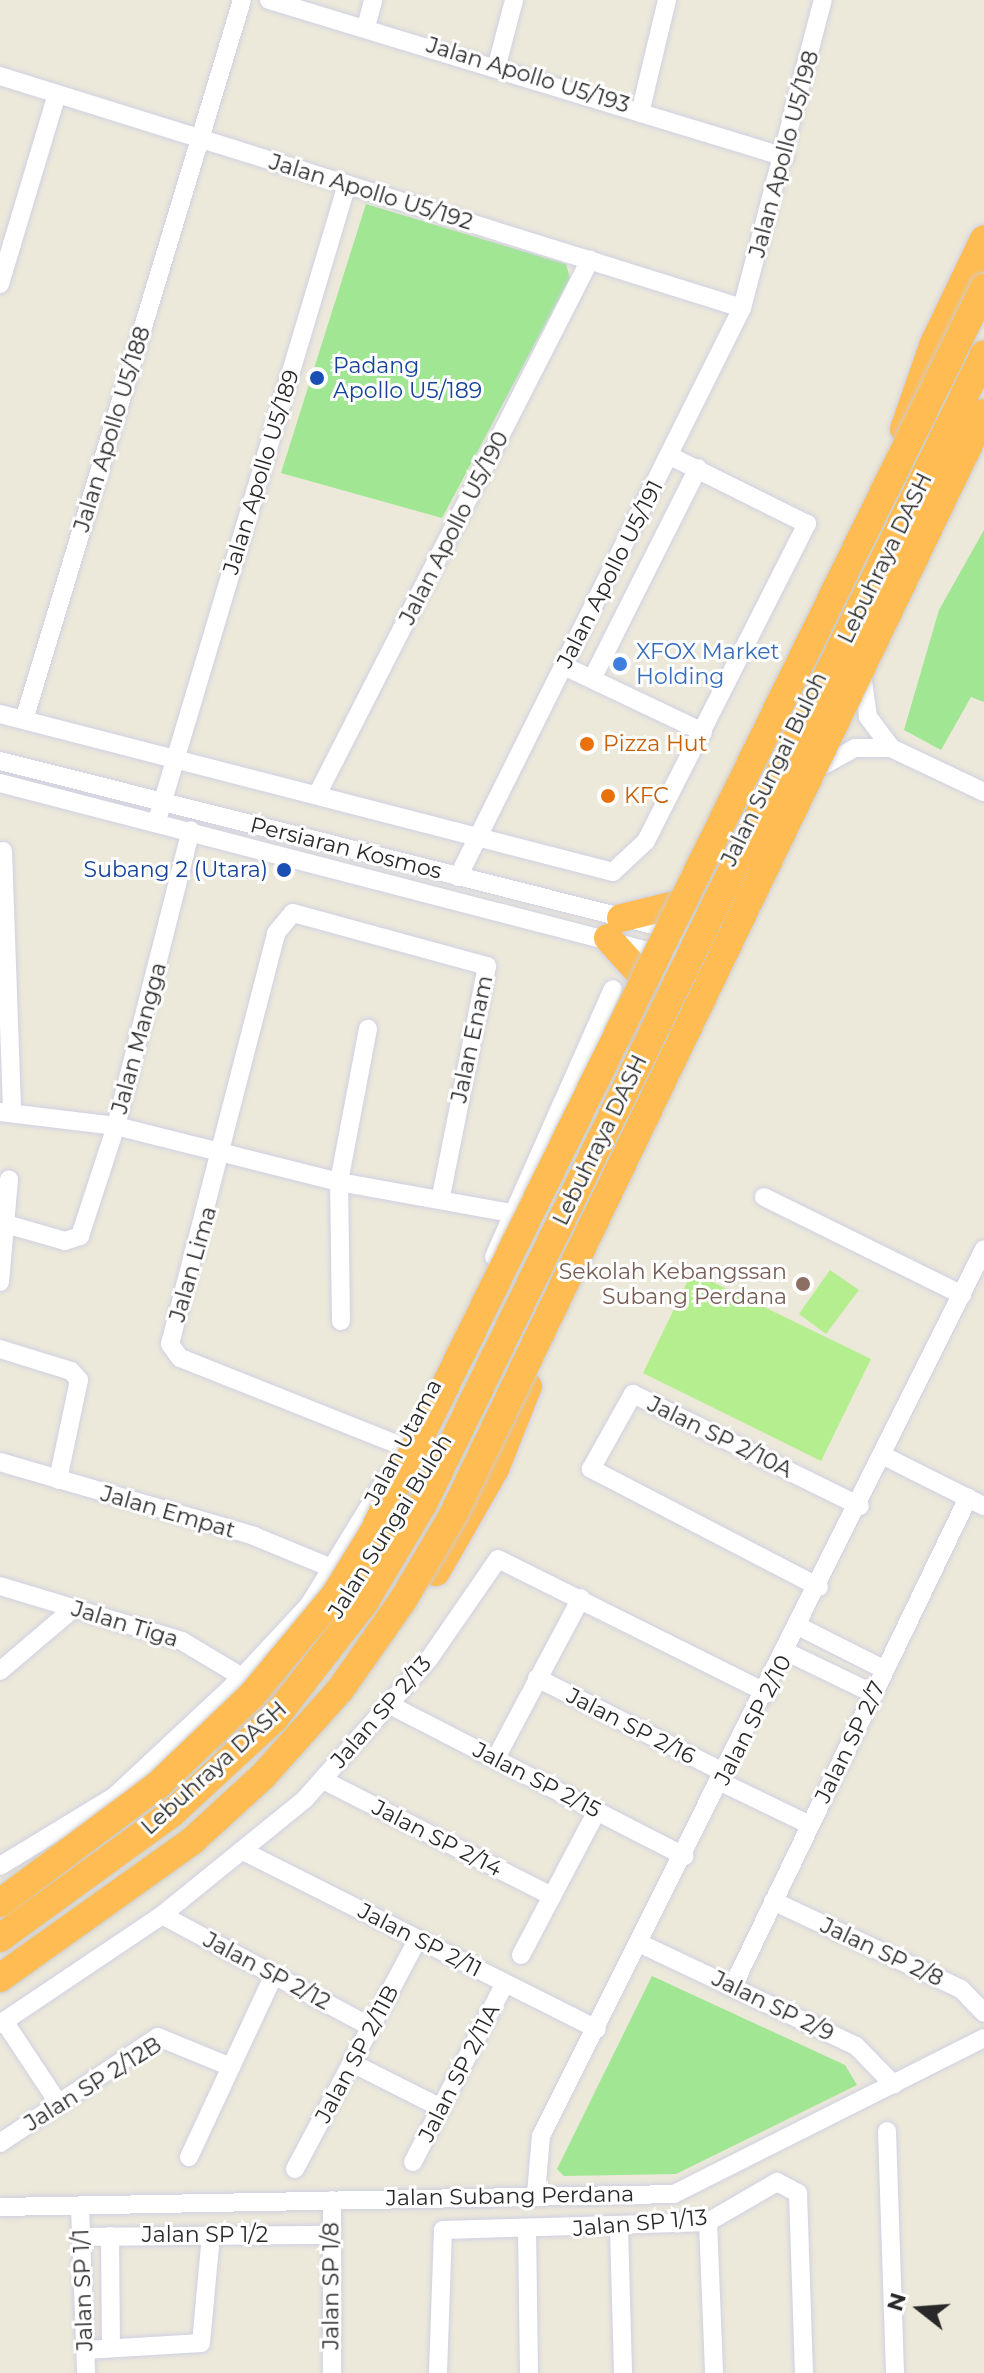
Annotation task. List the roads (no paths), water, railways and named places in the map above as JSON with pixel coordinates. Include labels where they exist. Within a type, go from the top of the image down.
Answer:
[{"type":"highway","points":[[817,679],[934,343],[984,239]]},
{"type":"highway","points":[[0,1903],[158,1785],[252,1695],[335,1595],[373,1533],[984,288]]},
{"type":"highway","name":"Jalan Sungai Buloh","points":[[0,1928],[140,1828],[236,1740],[311,1653],[431,1468],[984,342]]},
{"type":"highway","name":"Lebuhraya DASH","points":[[0,1938],[172,1813],[274,1719],[364,1603],[423,1504],[984,355]]},
{"type":"highway","name":"Lebuhraya DASH","points":[[0,1979],[192,1841],[263,1776],[340,1690],[453,1515],[984,413]]},
{"type":"highway","name":"Jalan Sungai Buloh","points":[[0,1979],[187,1846],[292,1744],[387,1626],[453,1515],[678,1071],[984,428]]},
{"type":"highway","name":"Jalan Sungai Buloh","points":[[678,1071],[723,968],[838,737]]},
{"type":"highway","points":[[641,1041],[646,980],[615,928],[682,903],[727,867]]},
{"type":"highway","points":[[91,1913],[207,1847],[309,1750],[402,1631],[495,1469],[558,1307]]},
{"type":"street","name":"Jalan Apollo U5/188","points":[[24,720],[242,0]]},
{"type":"street","name":"Jalan Apollo U5/193","points":[[269,0],[497,65],[785,157]]},
{"type":"street","points":[[366,27],[373,0]]},
{"type":"street","points":[[497,65],[514,0]]},
{"type":"street","points":[[641,109],[667,0]]},
{"type":"street","name":"Jalan Apollo U5/198","points":[[742,308],[785,157],[823,0]]},
{"type":"street","name":"Jalan Apollo U5/192","points":[[0,76],[742,308]]},
{"type":"street","points":[[0,284],[57,94]]},
{"type":"street","name":"Jalan Apollo U5/189","points":[[157,821],[347,184]]},
{"type":"street","name":"Jalan Apollo U5/190","points":[[317,795],[590,260]]},
{"type":"street","name":"Jalan Apollo U5/191","points":[[458,877],[742,308]]},
{"type":"street","points":[[0,714],[613,872],[646,841],[807,524],[670,456]]},
{"type":"street","points":[[592,679],[698,468]]},
{"type":"street","points":[[564,666],[703,732]]},
{"type":"street","points":[[863,681],[863,705],[891,748]]},
{"type":"street","points":[[826,764],[855,748],[891,748],[984,792]]},
{"type":"street","name":"Persiaran Kosmos","points":[[0,761],[458,877],[615,928]]},
{"type":"street","name":"Persiaran Kosmos","points":[[0,783],[615,928],[686,947],[723,968]]},
{"type":"street","name":"Jalan Mangga","points":[[4,1229],[74,1242],[116,1126],[191,830]]},
{"type":"street","points":[[3,851],[6,1112],[116,1126],[339,1182],[441,1196],[511,1213]]},
{"type":"street","name":"Jalan Enam","points":[[276,933],[293,913],[487,966],[441,1196]]},
{"type":"street","name":"Jalan Lima","points":[[276,933],[173,1352],[404,1447]]},
{"type":"street","name":"Jalan Utama","points":[[0,1866],[115,1796],[242,1677],[334,1569],[404,1447],[511,1213],[576,1083],[613,989]]},
{"type":"street","points":[[341,1321],[339,1182],[368,1029]]},
{"type":"street","points":[[0,1282],[9,1179]]},
{"type":"street","points":[[764,1197],[962,1295]]},
{"type":"street","name":"Jalan SP 2/10","points":[[536,2194],[541,2136],[800,1627],[984,1249]]},
{"type":"street","points":[[0,1349],[71,1371],[79,1380],[58,1480]]},
{"type":"street","name":"Jalan SP 2/10A","points":[[819,1587],[591,1469],[633,1394],[860,1506]]},
{"type":"street","points":[[884,1456],[976,1502]]},
{"type":"street","name":"Jalan Empat","points":[[0,1462],[254,1536],[334,1569]]},
{"type":"street","name":"Jalan SP 2/7","points":[[733,1986],[885,1670],[976,1502]]},
{"type":"street","name":"Jalan SP 2/13","points":[[2,2023],[162,1915],[243,1851],[323,1780],[390,1705],[498,1559],[767,1693]]},
{"type":"street","name":"Jalan Tiga","points":[[0,1586],[182,1641],[242,1677]]},
{"type":"street","points":[[496,1758],[581,1598]]},
{"type":"street","points":[[0,1671],[74,1608]]},
{"type":"street","points":[[800,1627],[885,1670]]},
{"type":"street","points":[[787,1652],[874,1694]]},
{"type":"street","name":"Jalan SP 2/16","points":[[537,1678],[810,1825]]},
{"type":"street","name":"Jalan SP 2/15","points":[[390,1705],[684,1856]]},
{"type":"street","name":"Jalan SP 2/14","points":[[323,1780],[552,1896]]},
{"type":"street","points":[[521,1955],[597,1811]]},
{"type":"street","name":"Jalan SP 2/11","points":[[243,1851],[597,2029]]},
{"type":"street","name":"Jalan SP 2/8","points":[[773,1901],[961,1989],[984,2013]]},
{"type":"street","name":"Jalan SP 2/12","points":[[162,1915],[371,2027]]},
{"type":"street","name":"Jalan SP 2/11B","points":[[295,2169],[418,1939]]},
{"type":"street","name":"Jalan SP 2/9","points":[[639,1943],[856,2046],[894,2085]]},
{"type":"street","points":[[189,2157],[274,1975]]},
{"type":"street","name":"Jalan SP 2/11A","points":[[413,2162],[505,1983]]},
{"type":"street","points":[[2,2023],[59,2104]]},
{"type":"street","name":"Jalan SP 2/12B","points":[[0,2143],[163,2036],[231,2067]]},
{"type":"street","name":"Jalan Subang Perdana","points":[[0,2207],[688,2190],[984,2038]]},
{"type":"street","points":[[352,2063],[441,2108]]},
{"type":"street","points":[[887,2131],[895,2373]]},
{"type":"street","name":"Jalan SP 1/13","points":[[438,2373],[437,2240],[443,2230],[619,2228],[708,2222],[771,2184],[797,2189],[804,2373]]},
{"type":"street","name":"Jalan SP 1/8","points":[[332,2200],[329,2235],[332,2373]]},
{"type":"street","name":"Jalan SP 1/1","points":[[80,2206],[86,2373]]},
{"type":"street","points":[[708,2222],[714,2373]]},
{"type":"street","points":[[619,2228],[623,2373]]},
{"type":"street","points":[[527,2229],[529,2373]]},
{"type":"street","points":[[86,2350],[201,2343],[211,2235]]},
{"type":"street","name":"Jalan SP 1/2","points":[[81,2237],[329,2235]]},
{"type":"street","points":[[110,2236],[111,2347]]},
{"type":"place","name":"Padang Apollo U5/189","points":[[317,378]]},
{"type":"place","name":"XFOX Market Holding","points":[[620,664]]},
{"type":"place","name":"Pizza Hut","points":[[587,744]]},
{"type":"place","name":"KFC","points":[[608,796]]},
{"type":"place","name":"Subang 2 (Utara)","points":[[284,870]]},
{"type":"place","name":"Sekolah Kebangssan Subang Perdana","points":[[803,1284]]}]
